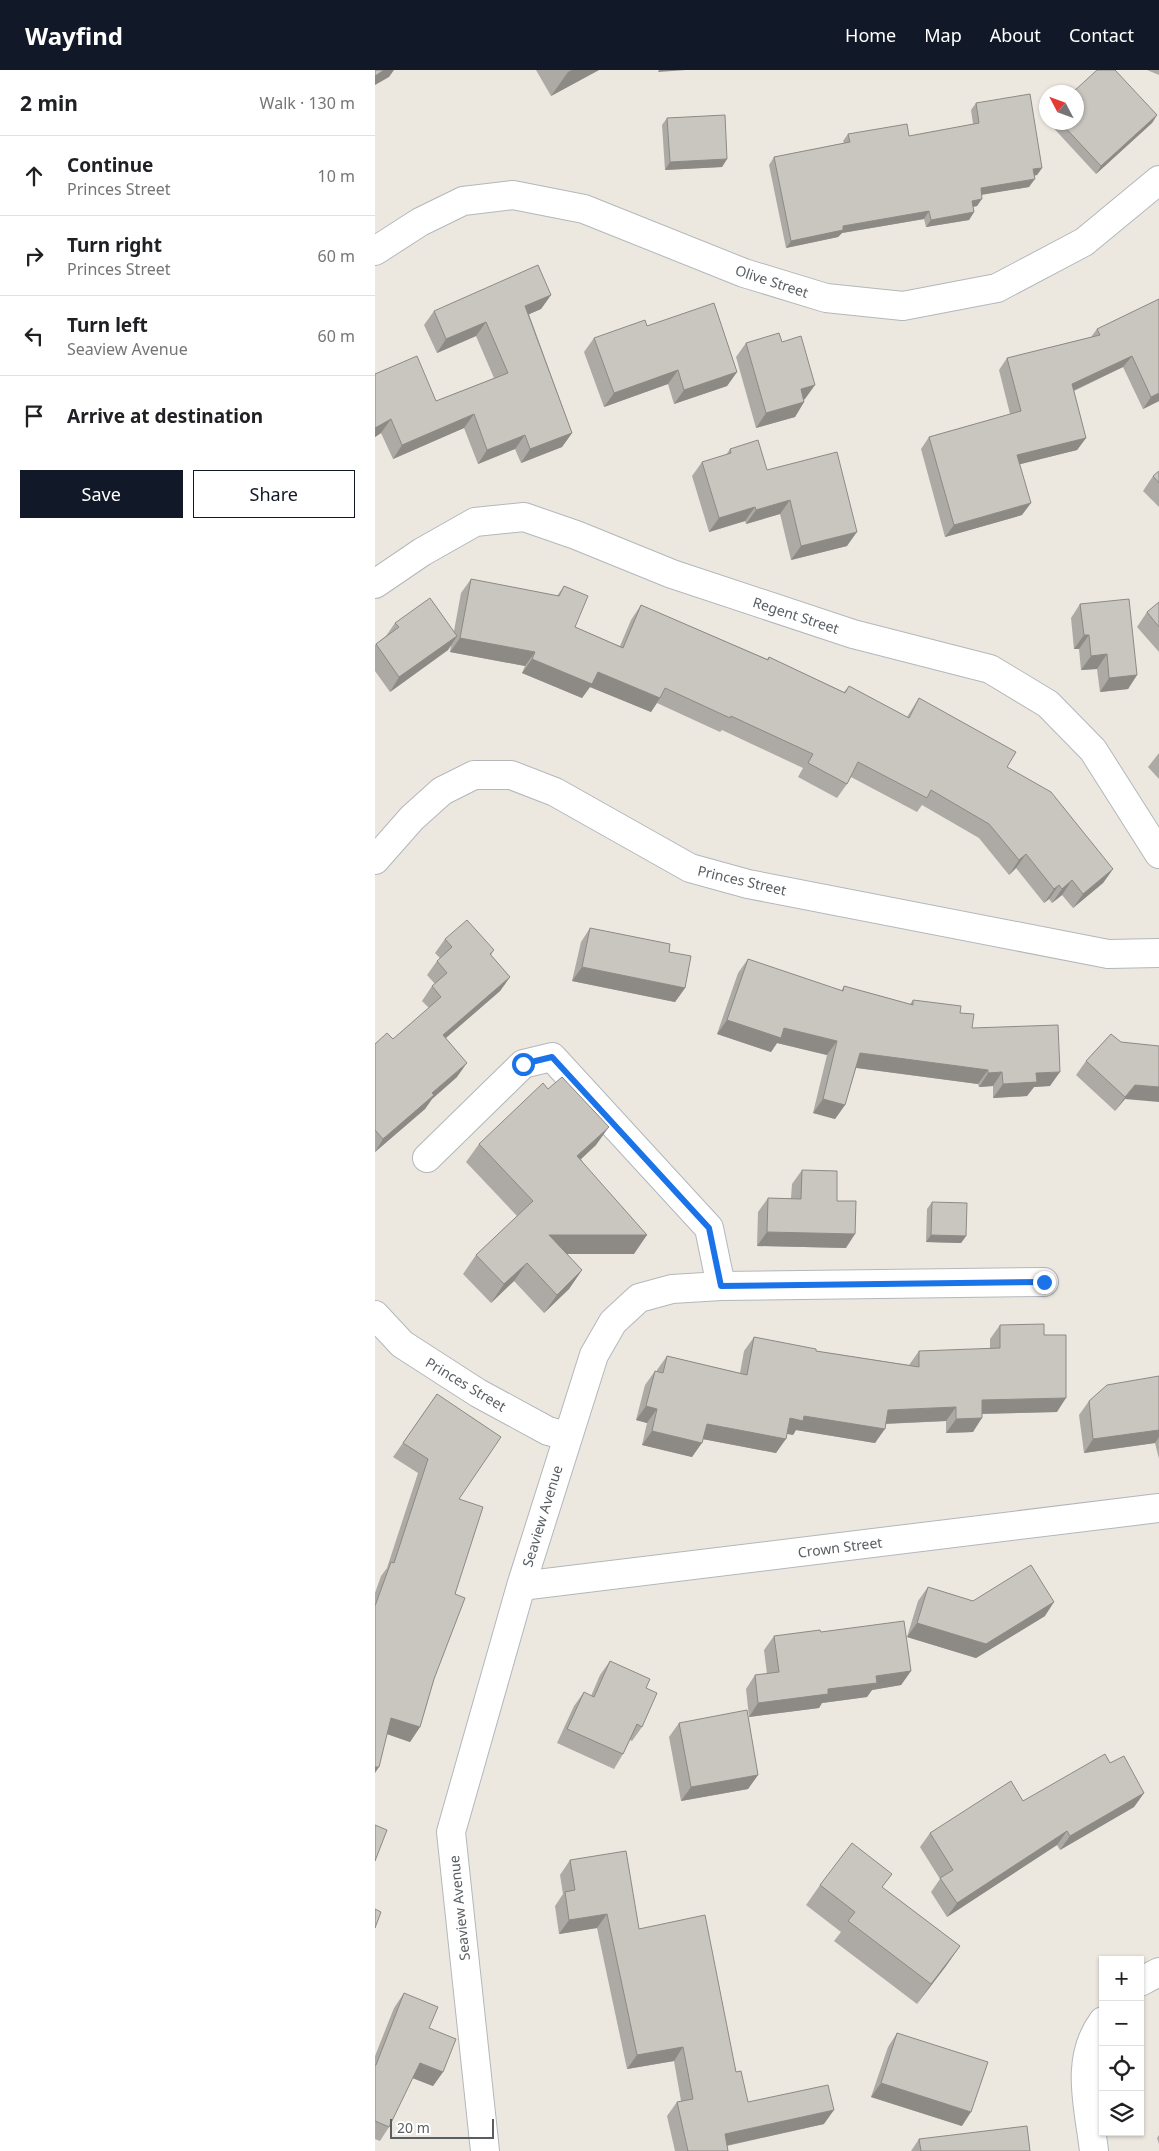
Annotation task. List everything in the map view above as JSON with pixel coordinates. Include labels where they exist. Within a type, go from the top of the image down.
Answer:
[{"type":"street","name":"Olive Street","points":[[375,251],[420,222],[463,200],[513,194],[584,209],[744,273],[826,298],[903,306],[997,288],[1084,242],[1159,180]]},
{"type":"street","name":"Regent Street","points":[[375,584],[422,552],[475,522],[524,517],[576,535],[672,574],[853,634],[990,669],[1048,704],[1093,750],[1159,854]]},
{"type":"street","name":"Princes Street","points":[[375,860],[412,818],[442,791],[474,775],[511,775],[555,792],[690,868],[731,880],[1108,954],[1159,953]]},
{"type":"street","points":[[427,1158],[523,1064],[552,1057],[709,1228],[721,1286]]},
{"type":"street","name":"Seaview Avenue","points":[[485,2151],[451,1832],[521,1586],[567,1436],[594,1355],[613,1322],[639,1298],[672,1289],[721,1286],[1044,1282]]},
{"type":"street","name":"Princes Street","points":[[375,1315],[402,1344],[477,1394],[548,1431],[567,1436]]},
{"type":"street","name":"Crown Street","points":[[521,1586],[1159,1508]]},
{"type":"street","points":[[1144,1980],[1159,1972]]},
{"type":"street","points":[[1094,2151],[1084,2074],[1095,2031],[1099,2026]]},
{"type":"building","points":[[375,70],[384,70],[375,76]]},
{"type":"building","points":[[1097,70],[1115,70],[1157,115],[1101,166],[1067,130],[1084,130],[1084,85],[1081,85]]},
{"type":"building","points":[[1030,94],[1042,168],[1033,169],[1035,179],[981,188],[982,199],[972,201],[974,212],[931,220],[929,211],[843,226],[843,230],[791,241],[774,157],[850,142],[848,134],[907,124],[909,136],[979,123],[976,103]]},
{"type":"building","points":[[725,115],[727,159],[670,162],[667,118]]},
{"type":"building","points":[[538,265],[551,295],[525,306],[572,433],[530,449],[525,435],[487,450],[474,414],[402,445],[391,419],[375,428],[375,374],[417,356],[436,401],[508,373],[486,322],[446,339],[434,311]]},
{"type":"building","points":[[1159,299],[1159,393],[1151,397],[1132,356],[1072,384],[1086,438],[1017,455],[1031,503],[954,525],[929,437],[1021,411],[1007,358],[1100,335],[1097,329]]},
{"type":"building","points":[[714,303],[737,372],[684,390],[678,370],[614,393],[594,338],[645,320],[647,326]]},
{"type":"building","points":[[779,333],[782,342],[801,336],[815,385],[801,389],[804,402],[766,413],[746,343]]},
{"type":"building","points":[[758,440],[767,470],[837,452],[857,532],[801,546],[790,500],[756,510],[755,507],[719,518],[702,462],[731,453],[730,449]]},
{"type":"building","points":[[1159,471],[1159,483],[1153,476]]},
{"type":"building","points":[[471,579],[559,596],[564,586],[588,596],[575,627],[623,648],[641,605],[768,660],[769,657],[845,693],[849,686],[909,718],[919,698],[1016,752],[1007,767],[1051,792],[1113,869],[1083,894],[1072,880],[1062,889],[1059,885],[1054,889],[1026,854],[1019,860],[989,824],[931,790],[927,798],[858,762],[847,784],[808,763],[813,754],[665,688],[660,698],[598,672],[592,684],[532,659],[535,652],[460,638]]},
{"type":"building","points":[[430,598],[457,636],[399,677],[376,644],[399,627],[395,623]]},
{"type":"building","points":[[1129,599],[1137,675],[1109,678],[1107,654],[1091,656],[1089,635],[1084,635],[1080,604]]},
{"type":"building","points":[[1159,602],[1159,627],[1147,612]]},
{"type":"building","points":[[467,920],[494,950],[490,954],[510,977],[443,1035],[467,1063],[432,1093],[434,1095],[383,1139],[375,1130],[375,1044],[387,1033],[393,1039],[441,997],[432,986],[447,973],[437,961],[452,947],[445,939]]},
{"type":"building","points":[[590,928],[670,944],[669,952],[691,956],[685,988],[582,967]]},
{"type":"building","points":[[748,959],[843,991],[844,986],[913,1005],[913,1000],[961,1006],[960,1013],[974,1014],[972,1028],[1058,1025],[1060,1072],[1036,1073],[1037,1082],[1003,1084],[1002,1072],[988,1073],[988,1070],[860,1053],[845,1105],[823,1099],[837,1041],[784,1028],[781,1038],[727,1020]]},
{"type":"building","points":[[1111,1034],[1121,1042],[1159,1046],[1159,1087],[1135,1085],[1125,1097],[1086,1061]]},
{"type":"building","points":[[562,1077],[609,1127],[577,1156],[647,1235],[549,1235],[582,1270],[557,1295],[527,1263],[504,1284],[476,1255],[533,1201],[479,1144],[543,1083],[548,1089]]},
{"type":"building","points":[[802,1170],[837,1171],[837,1201],[856,1201],[855,1234],[767,1232],[768,1198],[801,1199]]},
{"type":"building","points":[[932,1202],[967,1203],[966,1236],[931,1235]]},
{"type":"building","points":[[1044,1324],[1044,1335],[1066,1335],[1066,1398],[982,1400],[982,1418],[956,1419],[956,1407],[888,1410],[885,1429],[804,1416],[803,1421],[790,1418],[786,1439],[707,1424],[702,1443],[652,1431],[657,1409],[646,1406],[655,1371],[663,1373],[667,1356],[747,1375],[754,1337],[816,1349],[816,1351],[919,1367],[919,1351],[1000,1348],[1000,1325]]},
{"type":"building","points":[[1159,1376],[1159,1430],[1093,1439],[1089,1401],[1107,1385]]},
{"type":"building","points":[[437,1394],[501,1437],[459,1499],[483,1507],[455,1594],[465,1598],[434,1679],[420,1727],[391,1718],[379,1767],[375,1767],[375,1606],[391,1562],[394,1563],[428,1459],[403,1443]]},
{"type":"building","points":[[1031,1565],[1054,1602],[986,1644],[917,1623],[928,1587],[973,1601]]},
{"type":"building","points":[[904,1621],[911,1671],[876,1676],[877,1683],[828,1689],[828,1694],[758,1703],[755,1675],[779,1672],[774,1636]]},
{"type":"building","points":[[610,1661],[650,1679],[646,1688],[657,1693],[642,1727],[637,1724],[623,1754],[567,1729],[584,1692],[594,1697]]},
{"type":"building","points":[[747,1710],[758,1775],[691,1787],[679,1723]]},
{"type":"building","points":[[1105,1754],[1110,1763],[1124,1756],[1144,1793],[1070,1836],[1067,1831],[957,1903],[940,1878],[953,1870],[930,1833],[1011,1781],[1023,1801]]},
{"type":"building","points":[[375,1825],[387,1830],[375,1861]]},
{"type":"building","points":[[852,1843],[892,1874],[882,1887],[960,1946],[931,1984],[848,1921],[855,1912],[820,1885]]},
{"type":"building","points":[[626,1851],[639,1929],[705,1915],[736,2072],[741,2071],[748,2102],[828,2085],[834,2110],[725,2134],[728,2151],[688,2151],[677,2102],[693,2099],[683,2047],[637,2055],[607,1914],[569,1920],[565,1892],[575,1890],[570,1860]]},
{"type":"building","points":[[375,1909],[381,1912],[375,1928]]},
{"type":"building","points":[[404,1993],[438,2007],[429,2028],[456,2039],[443,2072],[420,2063],[389,2127],[375,2121],[375,2065]]},
{"type":"building","points":[[897,2033],[988,2062],[971,2112],[881,2083]]},
{"type":"building","points":[[1027,2126],[1030,2151],[921,2151],[919,2139]]},
{"type":"route","points":[[523,1064],[552,1057],[709,1228],[721,1286],[1044,1282]]}]
